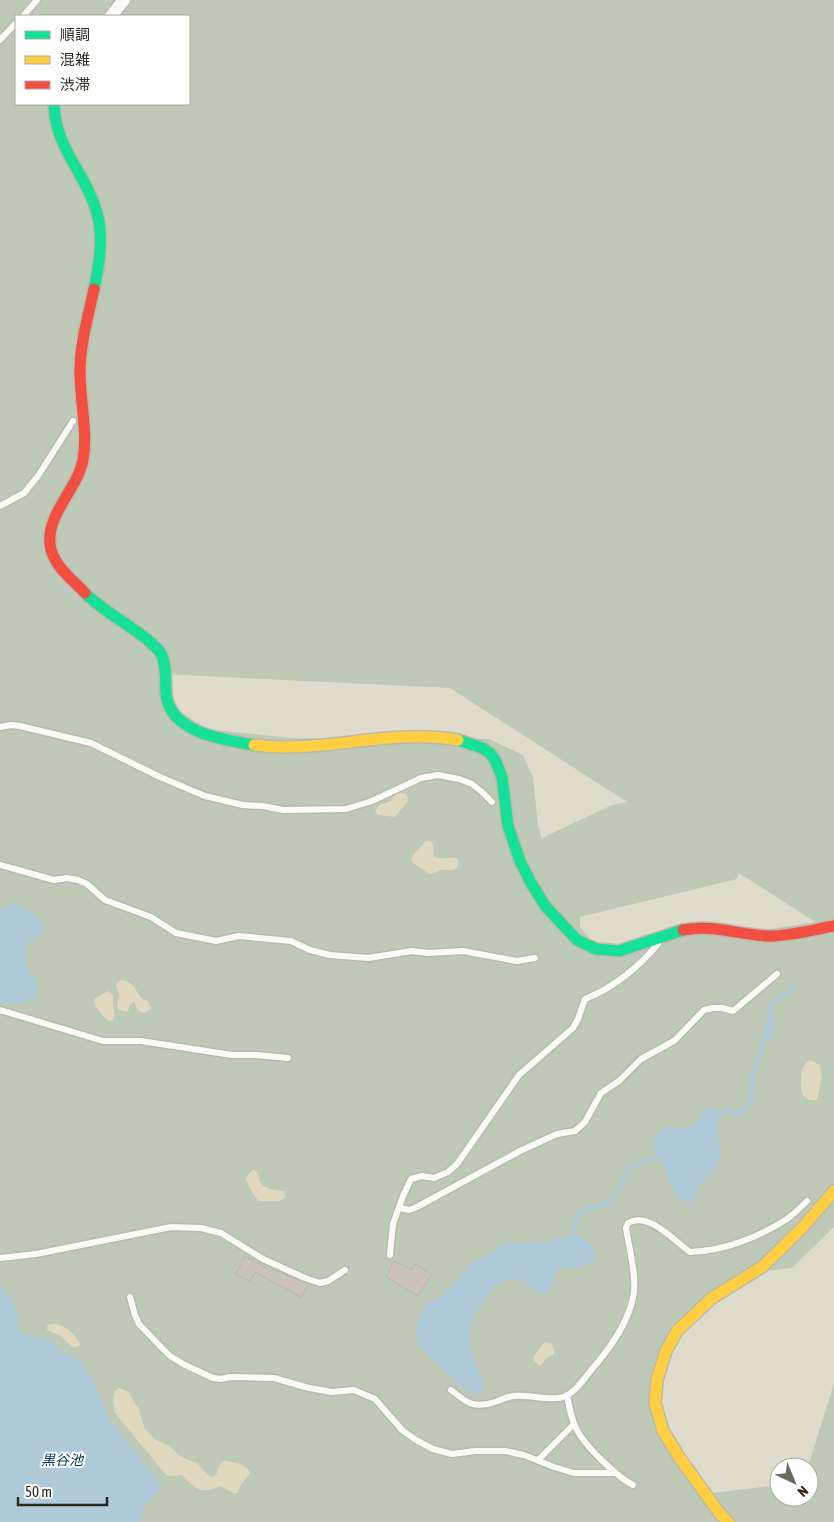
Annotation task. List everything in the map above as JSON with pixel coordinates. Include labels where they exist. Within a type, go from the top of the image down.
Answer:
[{"type":"street","points":[[112,15],[124,0]]},
{"type":"street","points":[[54,105],[53,111],[58,133],[93,202],[100,226],[100,260],[83,336],[80,364],[86,437],[85,454],[79,477],[60,506],[51,527],[50,542],[56,562],[89,597],[133,628],[160,653],[164,662],[168,706],[183,722],[205,734],[269,747],[303,747],[431,735],[462,740],[486,749],[495,758],[501,773],[506,815],[512,840],[527,875],[545,906],[577,940],[592,949],[615,951],[633,948],[664,936],[695,928],[708,928],[763,936],[834,926]]},
{"type":"street","points":[[728,1522],[720,1514],[679,1457],[663,1431],[655,1403],[657,1380],[666,1351],[677,1331],[712,1298],[762,1267],[834,1191]]},
{"type":"lane","points":[[24,15],[37,0]]},
{"type":"lane","points":[[0,40],[15,24]]},
{"type":"lane","points":[[0,506],[24,493],[38,476],[73,420]]},
{"type":"lane","points":[[0,727],[20,726],[91,744],[204,796],[243,805],[283,810],[346,809],[358,807],[420,778],[438,775],[459,779],[472,784],[492,802]]},
{"type":"lane","points":[[0,865],[54,880],[67,878],[78,880],[87,884],[105,900],[151,917],[176,933],[216,941],[240,936],[291,942],[310,950],[330,955],[368,958],[412,951],[428,953],[462,951],[517,961],[535,958]]},
{"type":"lane","points":[[390,1255],[393,1224],[403,1196],[412,1180],[422,1176],[434,1178],[448,1172],[456,1164],[519,1075],[573,1028],[578,1020],[585,998],[598,993],[624,976],[647,957],[664,936]]},
{"type":"lane","points":[[400,1208],[409,1210],[415,1208],[520,1151],[557,1134],[575,1131],[585,1122],[601,1093],[619,1081],[641,1058],[674,1041],[704,1010],[722,1008],[733,1011],[777,974]]},
{"type":"lane","points":[[0,1010],[103,1041],[141,1041],[232,1055],[288,1058]]},
{"type":"lane","points":[[451,1390],[471,1404],[480,1406],[514,1396],[558,1398],[567,1395],[578,1386],[624,1325],[630,1307],[634,1292],[634,1274],[627,1242],[626,1228],[628,1223],[638,1219],[645,1221],[661,1229],[690,1252],[704,1252],[755,1236],[788,1219],[807,1201]]},
{"type":"lane","points":[[0,1258],[36,1254],[171,1227],[201,1228],[221,1233],[264,1259],[320,1283],[328,1281],[345,1270]]},
{"type":"lane","points":[[130,1297],[134,1315],[139,1324],[170,1356],[204,1375],[221,1379],[230,1377],[274,1378],[309,1388],[332,1392],[354,1390],[375,1399],[403,1431],[433,1450],[452,1454],[475,1451],[505,1451],[574,1473],[614,1473]]},
{"type":"lane","points":[[567,1395],[570,1412],[578,1432],[614,1473],[633,1485]]},
{"type":"lane","points":[[538,1460],[574,1424]]},
{"type":"path","points":[[760,1028],[778,1033]]},
{"type":"path","points":[[750,1054],[765,1058]]},
{"type":"path","points":[[735,1109],[736,1118]]},
{"type":"path","points":[[650,1152],[654,1162]]},
{"type":"green space","points":[[0,0],[834,0],[834,1227],[792,1268],[745,1273],[680,1324],[651,1392],[704,1494],[769,1486],[769,1507],[819,1507],[819,1457],[811,1457],[834,1383],[834,1522],[0,1522]],"holes":[[[161,674],[450,688],[627,802],[612,805],[542,838],[538,825],[533,777],[523,755],[489,739],[292,738],[205,729],[179,710]],[[739,873],[815,922],[764,930],[675,929],[624,946],[593,942],[580,927],[580,917],[737,879]]]},
{"type":"sand","points":[[405,793],[409,800],[395,817],[378,815],[375,811],[379,805],[391,801],[396,794]]},
{"type":"sand","points":[[426,841],[430,841],[433,844],[434,857],[458,859],[458,867],[452,870],[441,870],[429,874],[415,864],[411,860]]},
{"type":"sand","points":[[123,980],[132,985],[141,997],[148,1001],[151,1009],[144,1013],[141,1012],[134,1002],[130,1004],[128,1011],[125,1012],[117,1008],[119,994],[116,986],[119,981]]},
{"type":"sand","points":[[108,991],[113,995],[115,1016],[113,1020],[108,1021],[95,1006],[94,999]]},
{"type":"sand","points":[[810,1060],[820,1065],[822,1079],[816,1100],[805,1098],[801,1090],[802,1069]]},
{"type":"sand","points":[[253,1169],[258,1173],[259,1180],[264,1187],[284,1191],[286,1197],[280,1201],[259,1201],[246,1180]]},
{"type":"sand","points":[[53,1324],[69,1330],[76,1337],[80,1345],[75,1348],[60,1335],[48,1331],[48,1325]]},
{"type":"sand","points":[[545,1342],[552,1344],[554,1354],[547,1358],[540,1366],[534,1361],[534,1356]]},
{"type":"sand","points":[[119,1388],[129,1392],[138,1407],[145,1429],[156,1440],[168,1445],[180,1456],[198,1464],[211,1477],[216,1475],[220,1464],[225,1460],[242,1465],[248,1469],[250,1472],[238,1492],[235,1494],[220,1486],[203,1490],[195,1487],[182,1475],[167,1476],[115,1413],[113,1400],[115,1391]]},
{"type":"water","points":[[11,903],[29,912],[43,926],[42,933],[25,945],[26,963],[36,982],[37,990],[35,995],[26,1002],[13,1004],[0,1002],[0,911]]},
{"type":"water","points":[[709,1108],[719,1112],[720,1117],[717,1131],[721,1155],[715,1168],[701,1183],[693,1202],[686,1202],[680,1200],[673,1190],[663,1164],[654,1148],[654,1144],[659,1133],[665,1128],[687,1128],[694,1124]]},
{"type":"water","points":[[577,1235],[587,1241],[594,1250],[595,1258],[590,1262],[581,1266],[557,1269],[550,1288],[542,1295],[521,1280],[515,1279],[503,1282],[493,1289],[475,1313],[471,1323],[470,1335],[474,1362],[483,1381],[482,1390],[478,1394],[472,1393],[461,1386],[421,1348],[415,1335],[418,1318],[425,1307],[431,1301],[443,1295],[476,1259],[487,1255],[503,1244],[543,1242]]},
{"type":"water","name":"黒谷池","points":[[0,1283],[15,1305],[20,1332],[51,1341],[59,1351],[81,1363],[94,1381],[109,1419],[162,1487],[145,1506],[140,1522],[0,1522]]},
{"type":"building","points":[[245,1256],[271,1271],[272,1269],[309,1284],[301,1297],[255,1272],[250,1281],[236,1274]]},
{"type":"building","points":[[394,1261],[412,1270],[415,1264],[432,1274],[418,1296],[386,1277]]},
{"type":"waterway","points":[[720,1116],[724,1112],[731,1111],[736,1114],[741,1112],[750,1102],[754,1072],[762,1048],[764,1033],[769,1022],[770,1007],[780,997],[791,991],[794,985]]},
{"type":"waterway","points":[[764,1041],[772,1030],[770,1015]]},
{"type":"waterway","points":[[572,1236],[575,1223],[582,1211],[605,1204],[616,1195],[631,1168],[641,1162],[660,1156]]},
{"type":"traffic: fast","points":[[54,105],[56,120],[65,148],[86,185],[99,222],[100,251],[94,289]]},
{"type":"traffic: fast","points":[[85,593],[149,641],[160,652],[165,667],[166,693],[169,707],[187,726],[214,737],[254,745]]},
{"type":"traffic: fast","points":[[458,740],[482,748],[490,753],[495,760],[502,777],[508,826],[520,861],[546,907],[577,940],[596,949],[619,951],[683,930]]},
{"type":"traffic: slow","points":[[254,745],[279,747],[305,746],[407,737],[458,740]]},
{"type":"traffic: slow","points":[[728,1522],[720,1514],[679,1457],[663,1431],[655,1403],[657,1380],[666,1351],[677,1331],[712,1298],[762,1267],[801,1229],[834,1191]]},
{"type":"traffic: jam","points":[[85,593],[54,559],[50,544],[50,533],[53,522],[80,471],[83,460],[85,438],[80,362],[94,289]]},
{"type":"traffic: jam","points":[[683,930],[705,928],[777,936],[834,926]]}]
